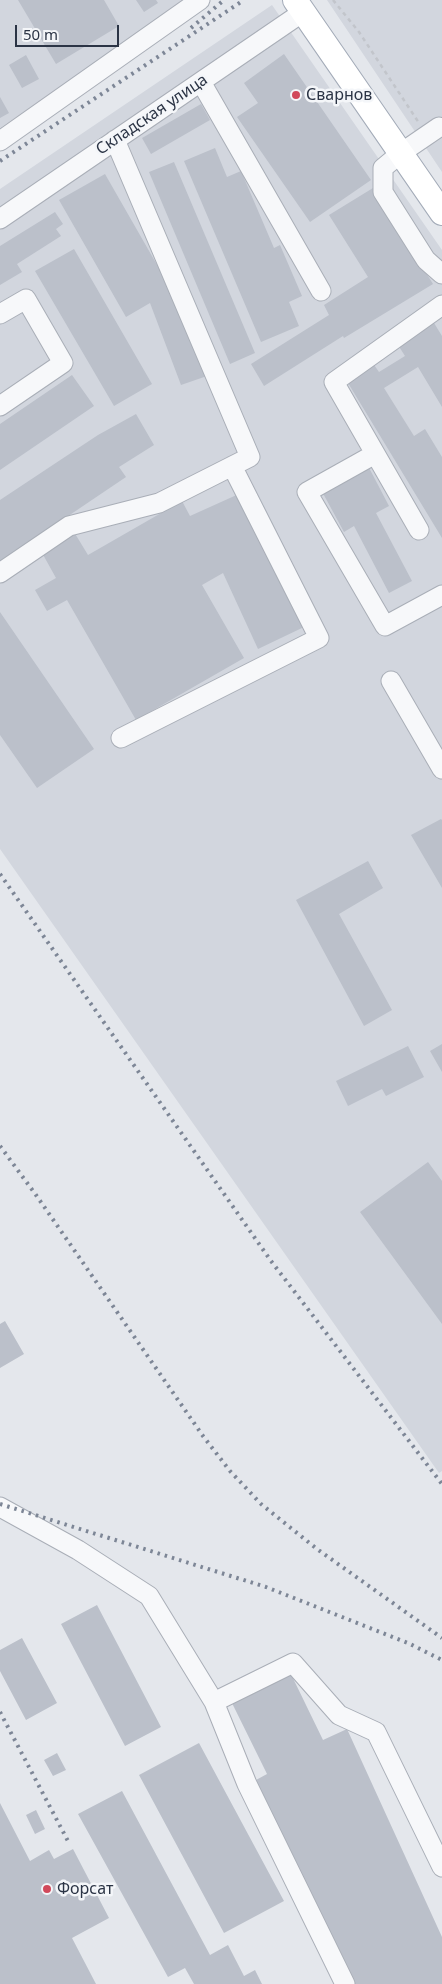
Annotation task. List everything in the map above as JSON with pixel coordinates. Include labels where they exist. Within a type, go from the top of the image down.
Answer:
[{"type":"main road","points":[[299,6],[442,213]]},
{"type":"lane","points":[[0,141],[200,0]]},
{"type":"lane","name":"Складская улица","points":[[0,219],[201,82],[299,6]]},
{"type":"lane","points":[[201,82],[321,291]]},
{"type":"lane","points":[[433,131],[400,153],[383,168],[383,192],[426,260],[442,274]]},
{"type":"lane","points":[[0,573],[69,526],[159,503],[250,457],[116,140]]},
{"type":"lane","points":[[0,314],[26,299],[63,363],[0,406]]},
{"type":"lane","points":[[419,530],[334,382],[440,310]]},
{"type":"lane","points":[[376,454],[307,492],[385,626],[442,595]]},
{"type":"lane","points":[[122,738],[319,638],[232,466]]},
{"type":"lane","points":[[391,681],[442,769]]},
{"type":"lane","points":[[0,1507],[78,1550],[148,1596],[214,1702],[247,1784],[345,1984]]},
{"type":"lane","points":[[214,1702],[293,1663],[339,1715],[376,1732],[442,1867]]},
{"type":"path","points":[[333,0],[433,131]]},
{"type":"shaded area","points":[[0,0],[188,0],[0,128]]},
{"type":"shaded area","points":[[327,0],[442,0],[442,172]]},
{"type":"shaded area","points":[[272,5],[442,250],[442,1471],[439,1473],[0,849],[0,189]]},
{"type":"building","points":[[18,0],[104,0],[119,26],[56,64]]},
{"type":"building","points":[[136,0],[156,0],[158,3],[144,12]]},
{"type":"building","points":[[284,54],[371,180],[310,222],[237,117],[258,103],[244,83]]},
{"type":"building","points":[[26,55],[39,79],[22,88],[9,65]]},
{"type":"building","points":[[0,97],[9,113],[0,118]]},
{"type":"building","points":[[201,104],[210,120],[151,154],[142,138]]},
{"type":"building","points":[[215,148],[227,177],[241,171],[274,248],[280,245],[302,296],[289,302],[299,326],[261,342],[184,161]]},
{"type":"building","points":[[174,162],[255,353],[230,364],[149,172]]},
{"type":"building","points":[[105,174],[172,291],[207,376],[181,385],[150,303],[126,317],[59,200]]},
{"type":"building","points":[[373,188],[433,284],[344,338],[343,336],[264,386],[251,364],[329,315],[324,305],[368,277],[329,215]]},
{"type":"building","points":[[55,212],[63,224],[56,229],[61,236],[17,264],[22,272],[0,285],[0,246]]},
{"type":"building","points":[[74,249],[152,384],[114,406],[35,271]]},
{"type":"building","points":[[434,323],[442,336],[442,407],[418,367],[384,388],[414,436],[425,429],[442,457],[442,538],[345,378],[372,362],[379,372],[405,356],[398,345]]},
{"type":"building","points":[[72,375],[94,406],[0,470],[0,424]]},
{"type":"building","points":[[136,414],[154,445],[119,467],[126,477],[0,562],[0,500],[98,435]]},
{"type":"building","points":[[366,462],[389,506],[376,513],[412,581],[389,593],[354,526],[344,532],[319,486]]},
{"type":"building","points":[[241,493],[304,627],[258,649],[223,573],[202,585],[244,658],[136,720],[67,600],[47,611],[35,590],[56,578],[41,551],[74,532],[88,555],[182,501],[190,516]]},
{"type":"building","points":[[0,612],[94,749],[37,788],[0,735]]},
{"type":"building","points":[[442,820],[442,888],[411,835]]},
{"type":"building","points":[[368,861],[383,888],[339,914],[392,1010],[364,1026],[296,900]]},
{"type":"building","points":[[442,1044],[442,1072],[430,1051]]},
{"type":"building","points":[[408,1046],[424,1077],[386,1096],[382,1089],[348,1106],[336,1081]]},
{"type":"building","points":[[428,1162],[442,1181],[442,1324],[360,1212]]},
{"type":"building","points":[[5,1321],[24,1354],[0,1368],[0,1324]]},
{"type":"building","points":[[97,1605],[161,1727],[125,1746],[61,1624]]},
{"type":"building","points":[[22,1638],[57,1703],[26,1720],[0,1671],[0,1650]]},
{"type":"building","points":[[289,1670],[323,1740],[347,1729],[442,1937],[442,1984],[353,1984],[256,1780],[267,1774],[230,1699]]},
{"type":"building","points":[[199,1743],[284,1901],[224,1933],[139,1775]]},
{"type":"building","points":[[57,1753],[66,1770],[53,1776],[44,1760]]},
{"type":"building","points":[[122,1791],[210,1955],[228,1945],[244,1976],[255,1970],[262,1984],[194,1984],[185,1968],[168,1977],[78,1814]]},
{"type":"building","name":"Форсат","points":[[0,1803],[30,1861],[49,1850],[54,1859],[73,1849],[109,1918],[72,1938],[96,1984],[0,1984]]},
{"type":"building","points":[[36,1810],[45,1829],[35,1834],[26,1815]]},
{"type":"railway","points":[[191,28],[224,0]]},
{"type":"railway","points":[[0,161],[244,0]]},
{"type":"railway","points":[[0,874],[271,1261],[442,1484]]},
{"type":"railway","points":[[0,1146],[203,1436],[230,1471],[261,1504],[317,1549],[442,1638]]},
{"type":"railway","points":[[0,1504],[266,1587],[408,1643],[442,1660]]},
{"type":"railway","points":[[0,1712],[69,1843]]},
{"type":"place","name":"Сварнов","points":[[296,95]]},
{"type":"place","name":"Форсат","points":[[47,1889]]}]
